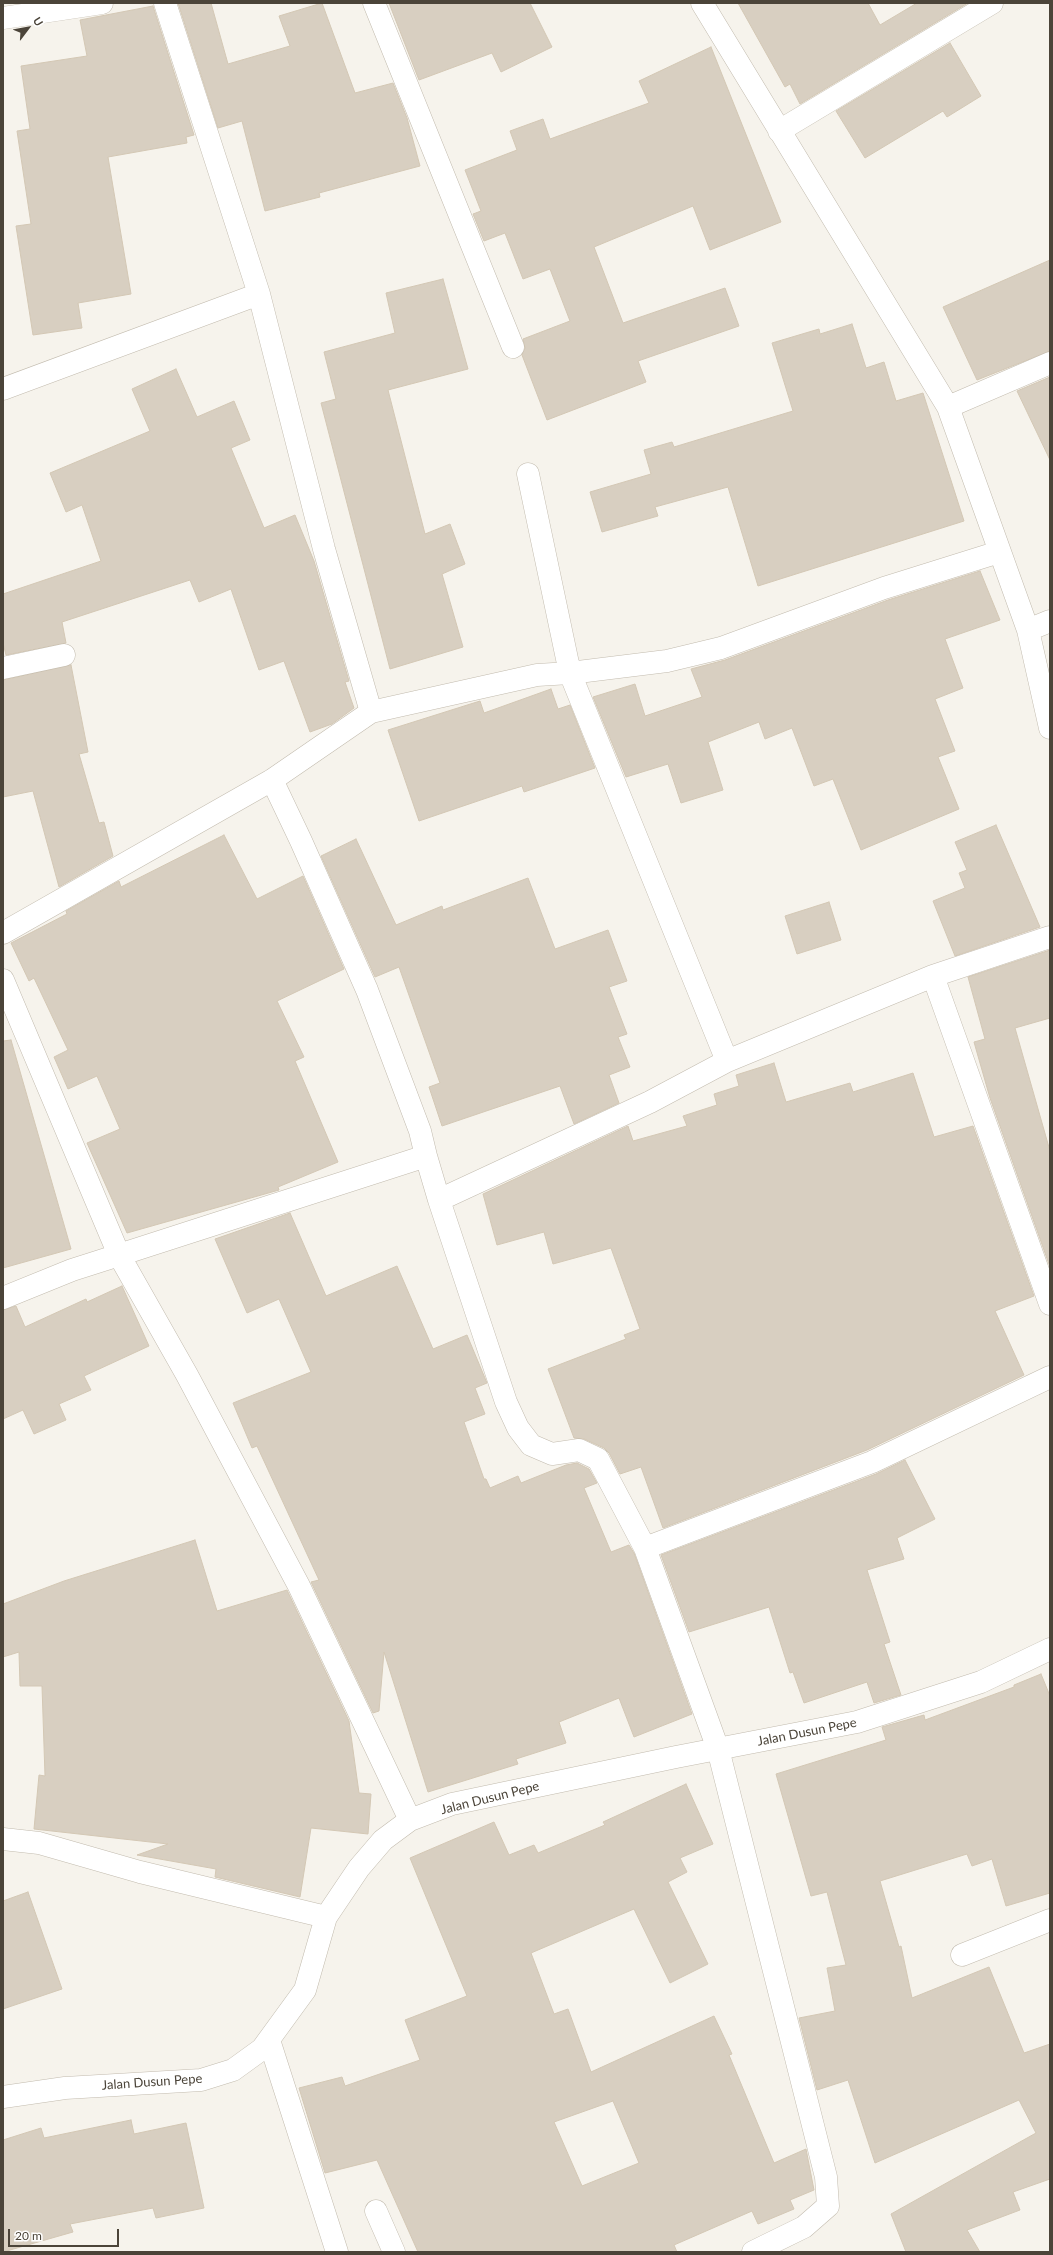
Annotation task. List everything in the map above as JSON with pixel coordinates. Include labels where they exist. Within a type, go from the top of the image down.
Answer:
[{"type":"street","points":[[3,18],[102,3]]},
{"type":"street","points":[[165,3],[259,294],[324,549],[371,712]]},
{"type":"street","points":[[374,3],[513,347]]},
{"type":"street","points":[[702,3],[779,131],[839,225],[948,407],[1028,630],[1050,728]]},
{"type":"street","points":[[779,131],[992,3]]},
{"type":"street","points":[[3,389],[259,294]]},
{"type":"street","points":[[948,407],[1050,363]]},
{"type":"street","points":[[528,474],[570,673],[727,1061]]},
{"type":"street","points":[[3,932],[272,780],[371,712],[538,675],[570,673],[667,661],[721,648],[884,588],[999,552]]},
{"type":"street","points":[[1028,630],[1050,621]]},
{"type":"street","points":[[3,668],[64,655]]},
{"type":"street","points":[[272,780],[367,990],[420,1131],[439,1200],[506,1402],[518,1428],[531,1445],[552,1454],[579,1450],[598,1459],[645,1548],[718,1749],[826,2176],[828,2206],[804,2227],[753,2252]]},
{"type":"street","points":[[439,1200],[650,1102],[727,1061],[933,976],[1050,937]]},
{"type":"street","points":[[933,976],[1050,1304]]},
{"type":"street","points":[[3,980],[119,1255],[187,1375],[299,1586],[410,1820]]},
{"type":"street","points":[[3,1298],[72,1270],[426,1156]]},
{"type":"street","points":[[645,1548],[872,1462],[1050,1377]]},
{"type":"street","name":"Jalan Dusun Pepe","points":[[3,2097],[65,2088],[200,2080],[233,2070],[262,2049],[305,1990],[326,1917],[359,1868],[378,1845],[410,1820],[452,1804],[857,1722],[981,1682],[1050,1649]]},
{"type":"street","points":[[3,1839],[39,1843],[140,1872],[326,1917]]},
{"type":"street","points":[[962,1955],[1050,1920]]},
{"type":"street","points":[[269,2040],[337,2252]]},
{"type":"street","points":[[376,2211],[394,2252]]},
{"type":"building","points":[[178,3],[211,3],[228,64],[290,46],[279,16],[322,3],[355,93],[393,83],[407,118],[420,166],[319,193],[320,197],[265,211],[242,121],[218,128]]},
{"type":"building","points":[[389,3],[530,3],[552,47],[501,72],[492,53],[419,80]]},
{"type":"building","points":[[738,3],[868,3],[880,25],[917,3],[968,3],[800,104],[790,84],[785,87]]},
{"type":"building","points":[[153,6],[194,135],[186,137],[187,143],[108,157],[131,294],[78,303],[82,328],[33,335],[16,226],[31,224],[17,131],[30,129],[21,66],[87,56],[80,20]]},
{"type":"building","points":[[950,43],[981,96],[947,117],[943,111],[865,158],[836,111]]},
{"type":"building","points":[[711,47],[781,222],[710,250],[693,206],[594,247],[623,323],[725,288],[739,326],[638,361],[646,382],[547,420],[522,355],[525,348],[523,339],[570,321],[550,269],[523,279],[505,233],[484,241],[473,214],[481,211],[465,170],[517,150],[510,131],[543,119],[550,139],[649,103],[639,81]]},
{"type":"building","points":[[1050,260],[1050,351],[977,380],[943,307]]},
{"type":"building","points":[[443,279],[468,369],[388,390],[425,534],[450,524],[465,564],[442,574],[463,647],[390,669],[321,403],[336,399],[324,352],[395,333],[386,293]]},
{"type":"building","points":[[852,324],[866,368],[884,362],[896,401],[923,393],[964,521],[758,586],[728,487],[655,507],[658,516],[602,532],[590,492],[651,474],[644,450],[672,442],[674,447],[793,411],[772,343],[819,329],[820,334]]},
{"type":"building","points":[[176,369],[197,417],[234,401],[250,440],[231,448],[264,528],[295,515],[314,561],[349,681],[345,682],[354,708],[332,724],[310,732],[284,661],[259,670],[231,589],[199,602],[190,580],[62,622],[66,643],[6,655],[3,643],[3,594],[101,561],[82,505],[66,512],[50,473],[150,431],[132,389]]},
{"type":"building","points":[[1050,377],[1050,460],[1017,391]]},
{"type":"building","points":[[980,571],[1000,620],[945,639],[963,688],[935,699],[955,751],[938,757],[959,809],[861,850],[833,779],[814,786],[792,728],[765,739],[759,722],[708,742],[723,790],[681,803],[668,764],[626,777],[593,697],[635,684],[645,716],[702,697],[691,669],[725,660],[888,600]]},
{"type":"building","points":[[71,665],[88,752],[79,754],[99,823],[104,822],[113,856],[59,887],[33,791],[3,797],[3,680]]},
{"type":"building","points":[[551,689],[558,709],[570,705],[595,768],[524,792],[522,786],[419,821],[388,730],[480,701],[484,713]]},
{"type":"building","points":[[996,825],[1040,927],[955,956],[933,901],[965,888],[959,873],[967,870],[955,842]]},
{"type":"building","points":[[224,835],[257,899],[303,876],[344,969],[277,1001],[304,1057],[295,1061],[338,1162],[278,1187],[279,1190],[127,1233],[87,1143],[120,1129],[97,1076],[68,1089],[54,1057],[68,1050],[34,978],[29,981],[11,943],[67,914],[66,911],[119,881],[121,887]]},
{"type":"building","points":[[356,839],[396,925],[442,906],[443,910],[528,878],[555,949],[608,930],[627,981],[609,987],[627,1034],[618,1037],[630,1067],[609,1075],[619,1103],[574,1124],[560,1086],[442,1126],[429,1087],[440,1083],[399,967],[375,977],[321,856]]},
{"type":"building","points":[[829,902],[841,940],[797,954],[785,916]]},
{"type":"building","points":[[1050,950],[1050,1018],[1015,1028],[1050,1151],[1050,1267],[990,1098],[974,1042],[985,1039],[968,977]]},
{"type":"building","points":[[11,1040],[71,1249],[3,1268],[3,1041]]},
{"type":"building","points":[[774,1063],[786,1102],[850,1083],[853,1092],[913,1073],[934,1137],[973,1126],[1034,1296],[995,1311],[1024,1375],[867,1450],[663,1528],[641,1467],[620,1474],[609,1453],[604,1448],[584,1439],[574,1438],[548,1369],[626,1339],[624,1335],[640,1329],[611,1248],[553,1264],[544,1232],[497,1245],[483,1194],[628,1126],[633,1141],[687,1126],[683,1116],[717,1105],[714,1094],[739,1086],[736,1075]]},
{"type":"building","points":[[290,1213],[326,1296],[397,1266],[433,1349],[467,1335],[487,1383],[475,1388],[485,1414],[464,1422],[484,1479],[486,1479],[490,1488],[518,1476],[521,1483],[566,1465],[577,1463],[589,1469],[597,1483],[584,1488],[611,1552],[629,1545],[634,1553],[692,1714],[634,1737],[619,1698],[559,1722],[566,1743],[516,1759],[518,1764],[428,1792],[384,1652],[379,1711],[373,1713],[311,1582],[319,1580],[257,1446],[252,1448],[233,1403],[311,1372],[279,1299],[247,1313],[215,1239]]},
{"type":"building","points":[[122,1286],[149,1346],[84,1376],[91,1390],[59,1404],[66,1420],[34,1434],[23,1410],[3,1419],[3,1310],[16,1306],[25,1327],[86,1299],[87,1302]]},
{"type":"building","points":[[905,1460],[935,1519],[897,1538],[904,1559],[867,1570],[890,1642],[884,1644],[901,1695],[874,1703],[867,1682],[804,1703],[793,1672],[790,1673],[769,1607],[689,1632],[661,1555],[876,1474]]},
{"type":"building","points":[[195,1540],[217,1611],[287,1590],[349,1721],[359,1793],[371,1794],[368,1834],[311,1828],[300,1897],[215,1877],[216,1869],[137,1855],[168,1844],[34,1829],[39,1775],[45,1776],[42,1686],[20,1686],[19,1652],[3,1657],[3,1604],[64,1581]]},
{"type":"building","points":[[1041,1674],[1050,1696],[1050,1893],[1006,1906],[992,1859],[972,1866],[967,1854],[880,1881],[899,1947],[901,1946],[912,1998],[989,1967],[1024,2053],[1050,2044],[1050,2179],[1013,2192],[1020,2210],[967,2230],[980,2252],[906,2252],[891,2214],[1036,2133],[1019,2100],[875,2163],[848,2080],[817,2090],[799,2018],[835,2011],[827,1968],[846,1965],[827,1892],[811,1896],[776,1774],[886,1740],[882,1727],[924,1715],[925,1720],[1014,1687],[1014,1685]]},
{"type":"building","points":[[686,1784],[713,1844],[680,1858],[687,1872],[668,1882],[708,1964],[670,1983],[634,1909],[531,1953],[554,2014],[568,2009],[591,2072],[714,2016],[732,2054],[729,2055],[774,2163],[806,2149],[814,2190],[790,2200],[794,2209],[758,2224],[752,2211],[674,2245],[677,2252],[418,2252],[377,2160],[325,2173],[299,2088],[342,2077],[345,2086],[420,2060],[405,2020],[467,1996],[410,1858],[494,1822],[509,1855],[534,1845],[538,1853],[605,1825],[603,1822]],"holes":[[[613,2101],[639,2163],[582,2186],[554,2122]]]},
{"type":"building","points":[[28,1892],[62,1989],[3,2009],[3,1901]]},
{"type":"building","points":[[131,2120],[134,2134],[186,2123],[204,2208],[156,2218],[153,2208],[70,2224],[73,2232],[3,2252],[3,2140],[41,2128],[44,2138]]}]
